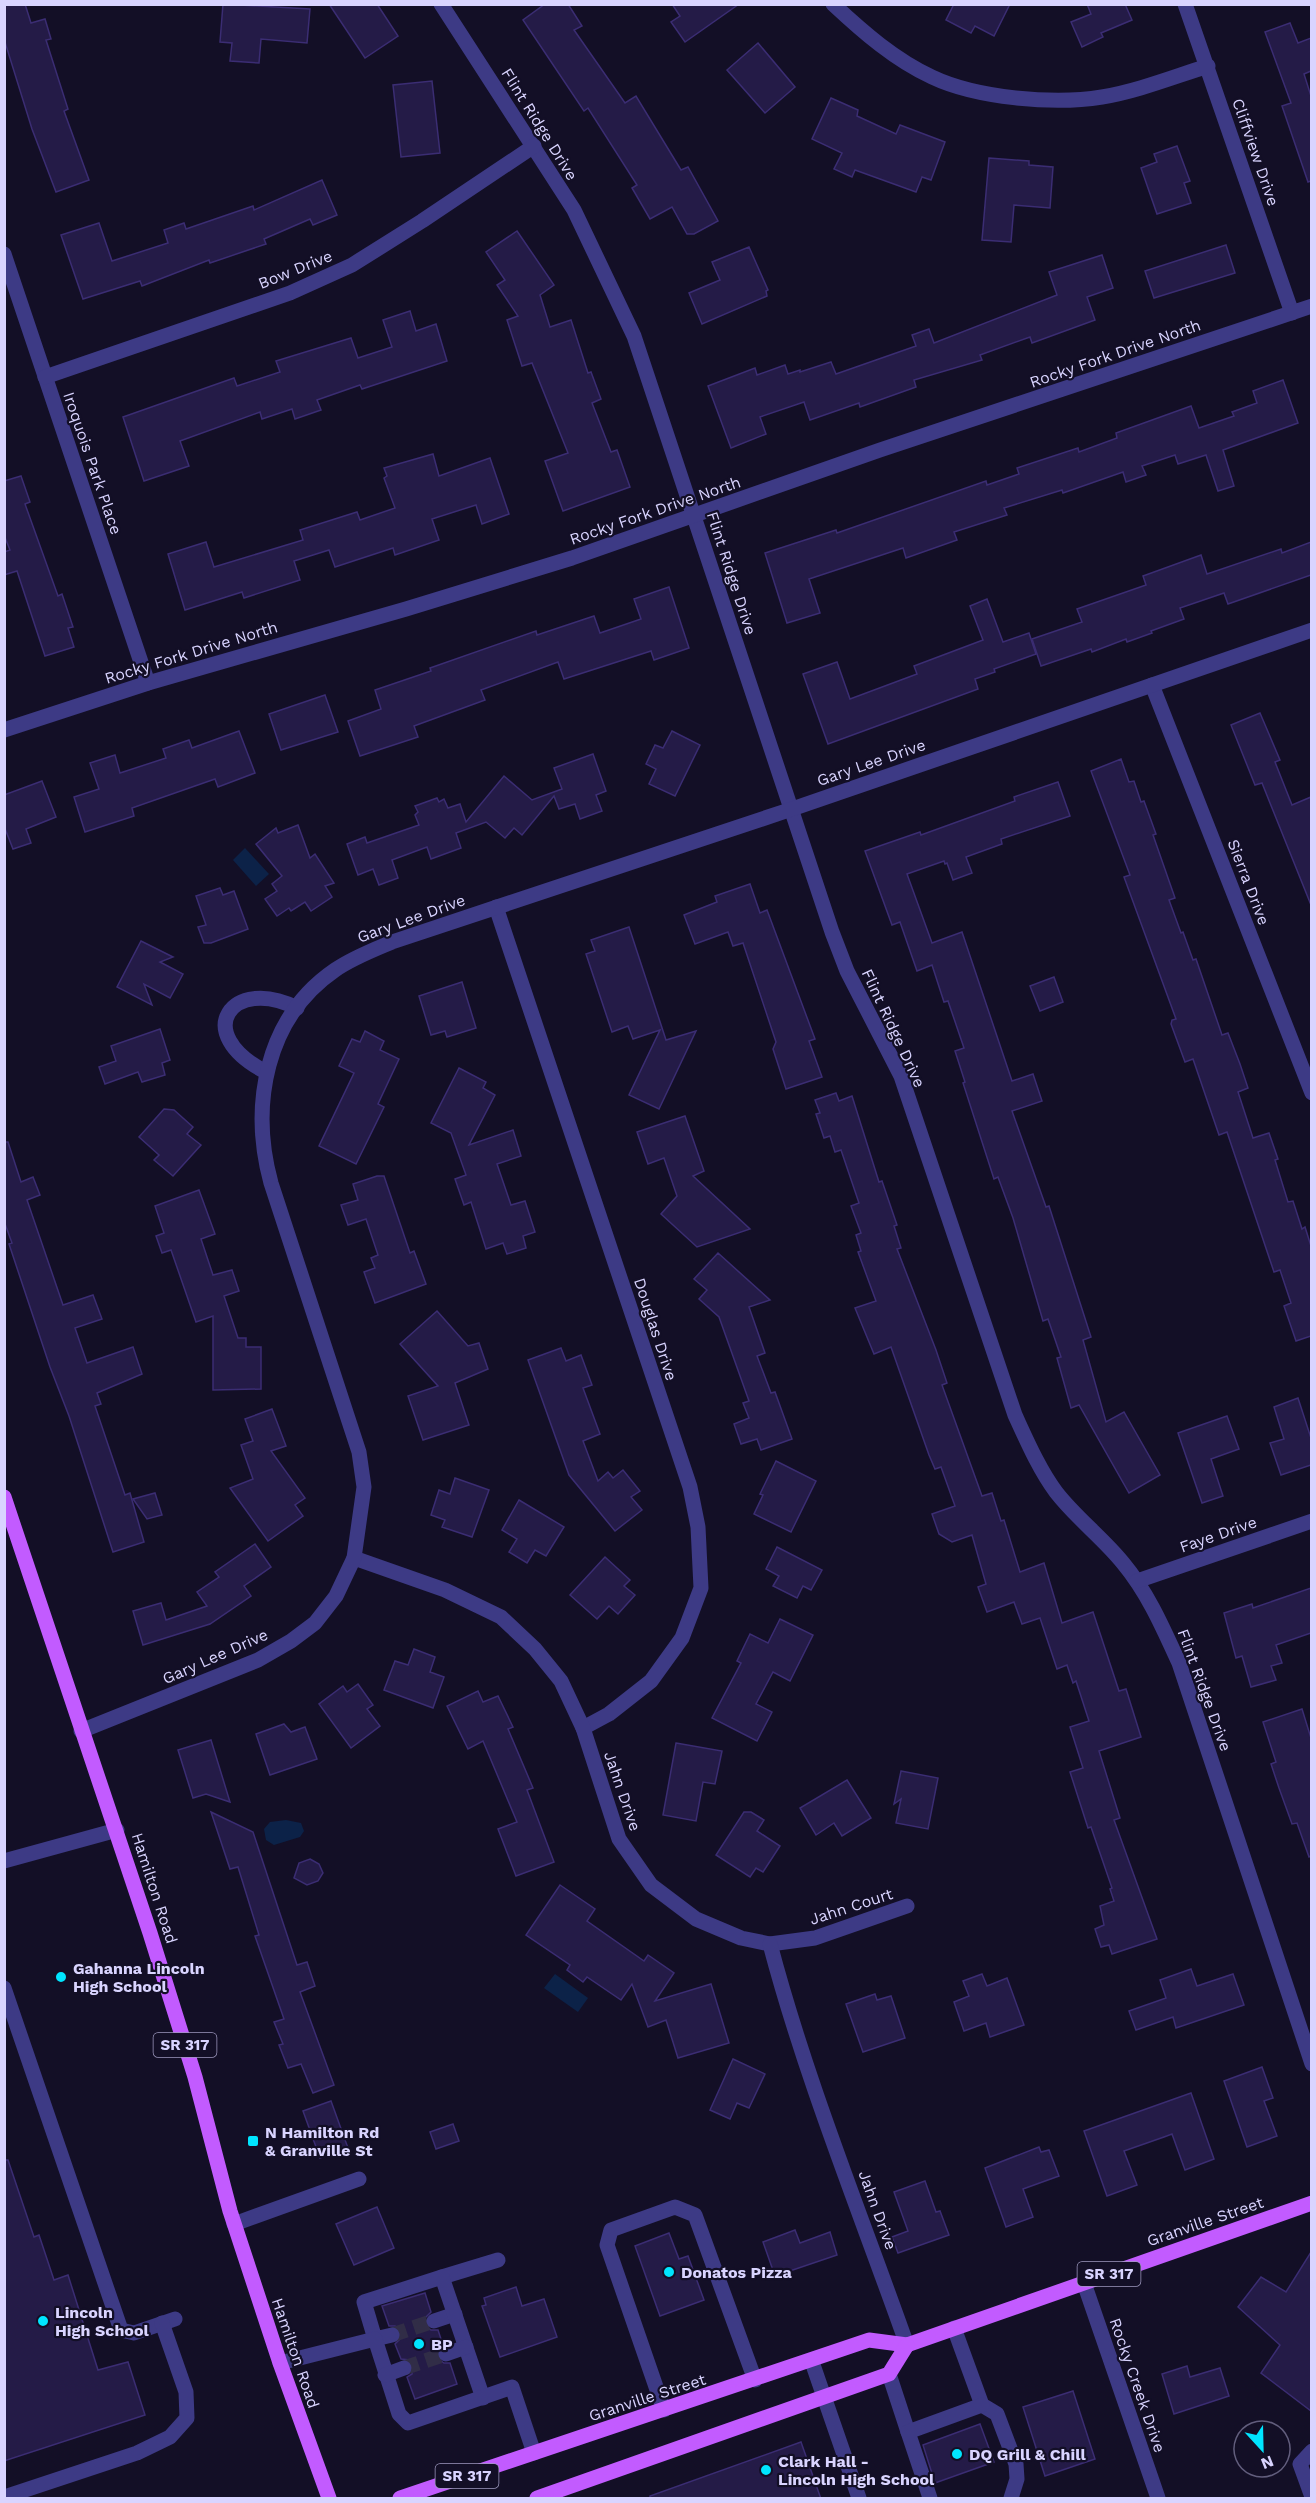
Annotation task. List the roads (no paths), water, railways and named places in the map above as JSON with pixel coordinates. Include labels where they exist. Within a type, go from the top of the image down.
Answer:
[{"type":"main road","name":"Hamilton Road","points":[[4,1497],[81,1731],[117,1830],[195,2077],[234,2224],[328,2499]]},
{"type":"main road","name":"Granville Street","points":[[400,2499],[812,2362],[869,2340],[907,2345],[1311,2203]]},
{"type":"main road","points":[[537,2499],[889,2374],[907,2345]]},
{"type":"street","name":"Flint Ridge Drive","points":[[441,4],[573,210],[634,336],[832,932],[847,971],[900,1076],[997,1365],[1030,1448],[1056,1492],[1122,1561],[1137,1581],[1158,1617],[1179,1663],[1311,2064]]},
{"type":"street","points":[[833,4],[878,44],[933,78],[985,93],[1034,100],[1102,97],[1208,66]]},
{"type":"street","name":"Cliffview Drive","points":[[1185,4],[1292,313]]},
{"type":"street","name":"Bow Drive","points":[[45,377],[290,292],[352,265],[534,146]]},
{"type":"street","name":"Iroquois Park Place","points":[[4,254],[148,683]]},
{"type":"street","name":"Rocky Fork Drive North","points":[[4,730],[148,683],[406,609],[572,558],[1311,306]]},
{"type":"street","name":"Gary Lee Drive","points":[[81,1731],[258,1660],[291,1641],[315,1623],[336,1596],[354,1558],[364,1475],[359,1452],[264,1157],[261,1128],[266,1072],[276,1044],[297,1008],[312,989],[334,970],[392,942],[792,809],[1311,630]]},
{"type":"street","name":"Sierra Drive","points":[[1152,685],[1311,1093]]},
{"type":"street","name":"Douglas Drive","points":[[496,907],[690,1487],[698,1527],[700,1588],[682,1638],[651,1681],[609,1714],[583,1728]]},
{"type":"street","points":[[266,1072],[244,1059],[236,1050],[224,1026],[225,1018],[229,1011],[243,1002],[258,998],[285,1002],[297,1008]]},
{"type":"street","name":"Faye Drive","points":[[1137,1581],[1311,1521]]},
{"type":"street","name":"Jahn Drive","points":[[354,1558],[445,1590],[501,1617],[535,1649],[561,1681],[583,1728],[619,1839],[651,1885],[696,1919],[741,1938],[770,1944],[781,1986],[824,2113],[907,2345]]},
{"type":"street","points":[[4,1862],[117,1830]]},
{"type":"street","name":"Jahn Court","points":[[770,1944],[815,1938],[907,1906]]},
{"type":"street","points":[[4,1988],[121,2330],[134,2333],[169,2321],[186,2392],[187,2418],[170,2437],[137,2453],[4,2497]]},
{"type":"street","points":[[234,2224],[359,2179]]},
{"type":"street","points":[[664,2410],[607,2245],[611,2230],[675,2207],[695,2215],[755,2380]]},
{"type":"street","points":[[498,2260],[364,2302],[399,2414],[408,2423],[512,2387],[534,2453]]},
{"type":"street","points":[[442,2277],[483,2398]]},
{"type":"street","name":"Rocky Creek Drive","points":[[1084,2283],[1158,2499]]},
{"type":"street","points":[[434,2321],[455,2314]]},
{"type":"street","points":[[954,2328],[982,2405],[997,2414],[1016,2464],[1017,2478],[1011,2499]]},
{"type":"street","points":[[280,2363],[392,2335]]},
{"type":"street","points":[[446,2354],[466,2348]]},
{"type":"street","points":[[812,2362],[860,2499]]},
{"type":"street","points":[[386,2375],[404,2368]]},
{"type":"street","points":[[889,2374],[930,2499]]},
{"type":"street","points":[[908,2432],[982,2405]]},
{"type":"street","points":[[1311,2451],[1300,2464],[1311,2497]]},
{"type":"water","points":[[245,848],[269,874],[256,886],[233,860]]},
{"type":"water","points":[[286,1820],[301,1823],[304,1831],[300,1837],[274,1845],[266,1840],[264,1829],[270,1822]]},
{"type":"water","points":[[555,1974],[588,1998],[578,2012],[544,1988]]},
{"type":"tunnel","points":[[392,2335],[434,2321]]},
{"type":"tunnel","points":[[404,2368],[446,2354]]},
{"type":"place","name":"Gahanna Lincoln High School","points":[[61,1977]]},
{"type":"place","name":"N Hamilton Rd & Granville St","points":[[253,2141]]},
{"type":"place","name":"Donatos Pizza","points":[[669,2272]]},
{"type":"place","name":"Lincoln High School","points":[[43,2321]]},
{"type":"place","name":"BP","points":[[419,2344]]},
{"type":"place","name":"DQ Grill & Chill","points":[[957,2454]]},
{"type":"place","name":"Clark Hall - Lincoln High School","points":[[766,2470]]}]
